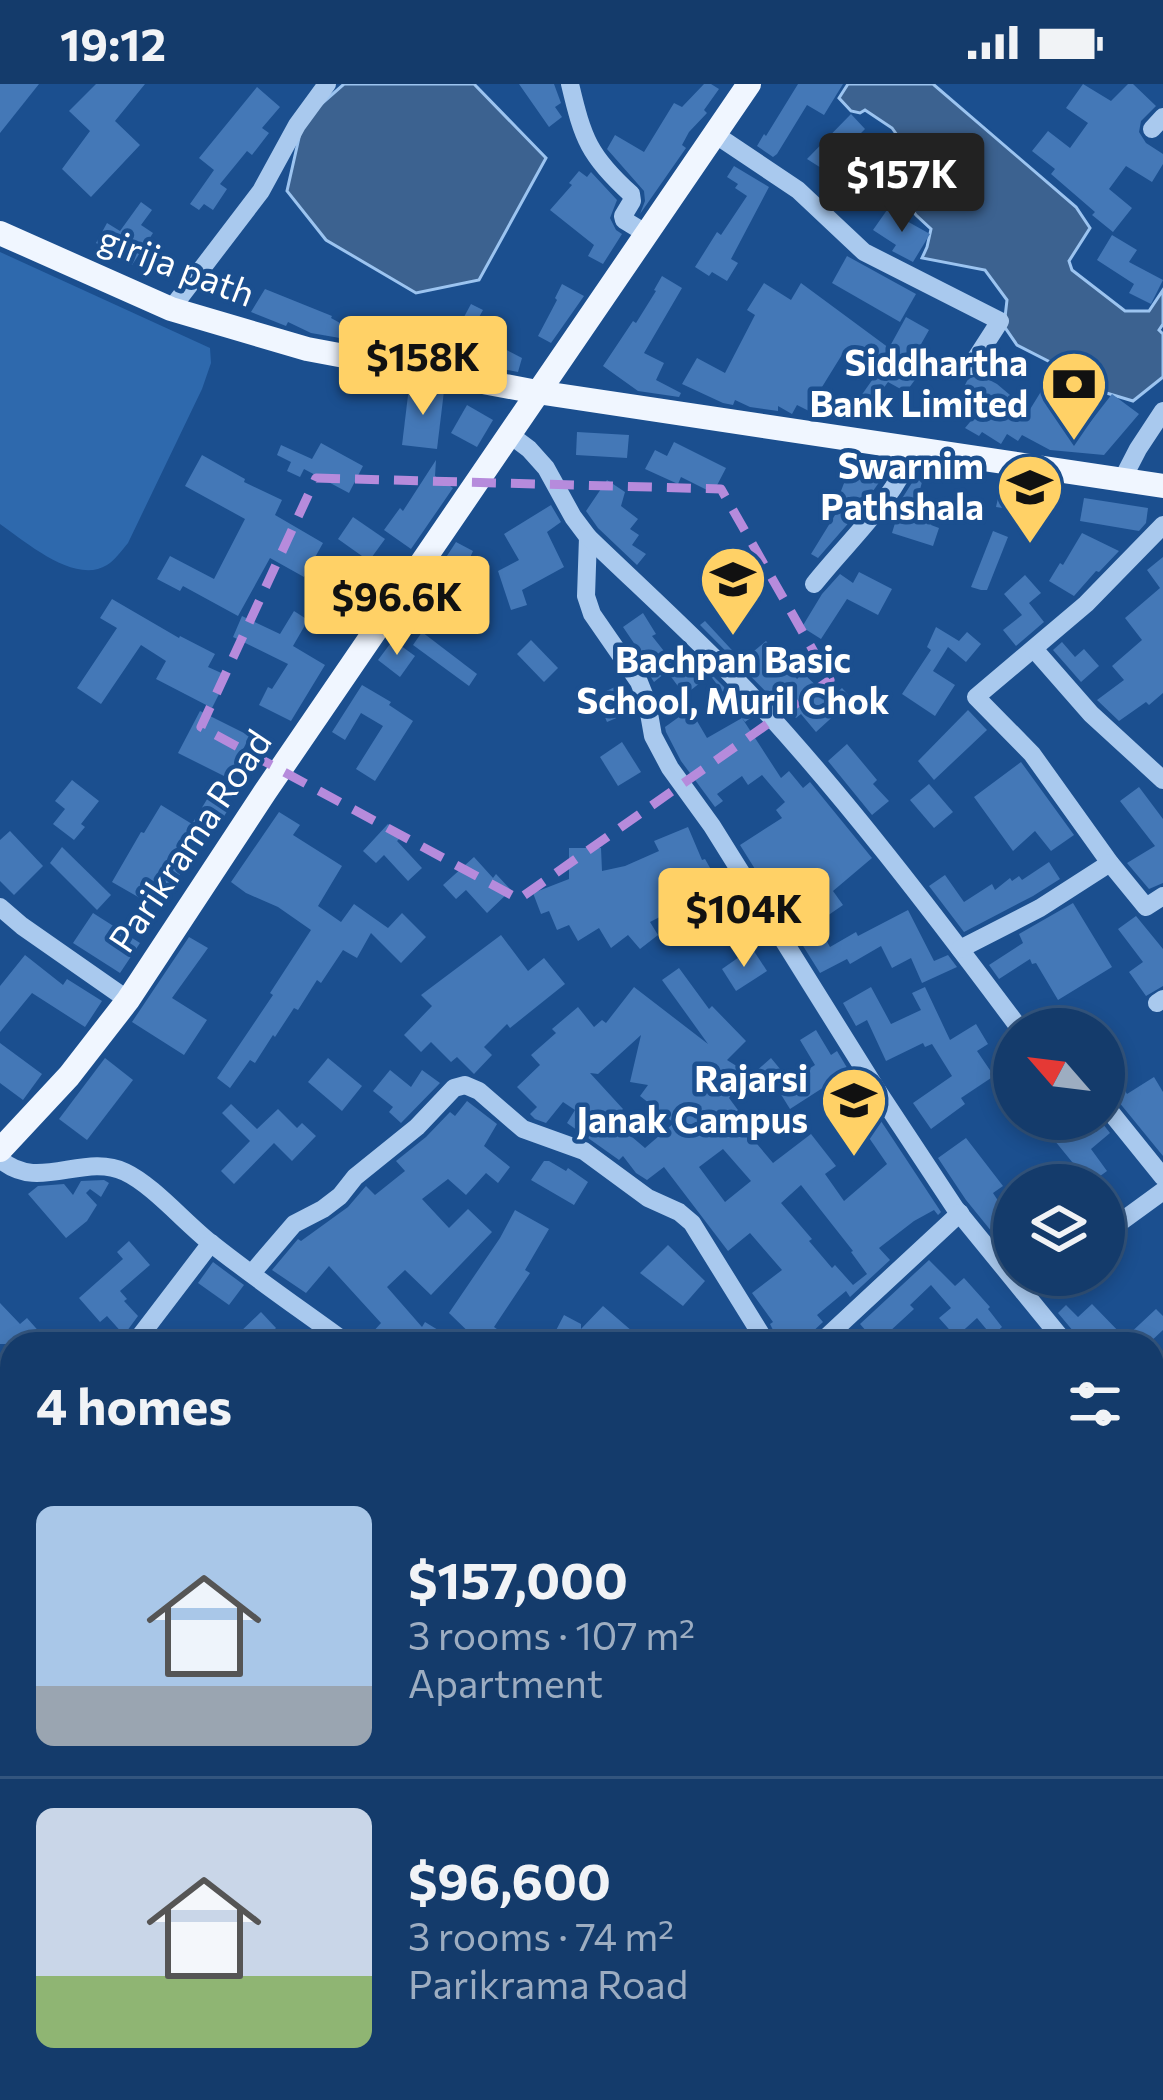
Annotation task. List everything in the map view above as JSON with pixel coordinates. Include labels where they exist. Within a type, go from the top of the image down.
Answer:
[{"type":"main road","name":"Parikrama Road","points":[[0,1154],[128,1000],[748,84]]},
{"type":"main road","name":"girija path","points":[[0,233],[171,310],[307,350],[537,392],[1163,486]]},
{"type":"street","points":[[171,310],[261,191],[290,136],[327,84]]},
{"type":"street","points":[[570,84],[581,130],[593,155],[632,194],[624,220],[647,234]]},
{"type":"street","points":[[716,135],[798,190],[865,252],[1000,321],[970,366]]},
{"type":"street","points":[[1122,480],[1163,411]]},
{"type":"street","points":[[509,434],[546,468],[587,537],[749,694],[801,752],[1004,1008]]},
{"type":"street","points":[[814,584],[879,511],[914,448]]},
{"type":"street","points":[[1163,525],[1086,604],[976,697],[1033,754],[1146,907],[1163,896]]},
{"type":"street","points":[[587,537],[586,596],[592,614],[638,682],[662,753],[877,1090],[959,1213],[993,1254]]},
{"type":"street","points":[[1034,649],[1090,714],[1163,779]]},
{"type":"street","points":[[960,949],[1040,908],[1110,863]]},
{"type":"street","points":[[0,907],[128,1000]]},
{"type":"street","points":[[252,1274],[294,1224],[340,1196],[454,1088],[465,1084],[523,1129],[584,1151],[648,1198],[679,1212],[692,1223],[760,1332]]},
{"type":"street","points":[[1125,1130],[1163,1177]]},
{"type":"street","points":[[0,1154],[15,1170],[36,1174],[106,1166],[133,1176],[211,1244],[332,1332]]},
{"type":"street","points":[[1125,1219],[1163,1191]]},
{"type":"street","points":[[832,1332],[959,1213]]},
{"type":"street","points":[[143,1332],[211,1244]]},
{"type":"street","points":[[1027,1296],[1056,1332]]},
{"type":"highlighted area","points":[[316,478],[721,489],[830,680],[519,899],[201,727]]},
{"type":"shaded area","points":[[344,84],[474,84],[546,158],[479,280],[416,293],[326,240],[287,191],[303,120]]},
{"type":"shaded area","points":[[848,84],[933,84],[1076,207],[1090,228],[1069,261],[1072,270],[1125,311],[1149,311],[1163,290],[1159,330],[1163,334],[1163,377],[1133,401],[1073,383],[1050,362],[1017,345],[1004,326],[1007,300],[985,270],[922,258],[931,229],[897,188],[912,156],[892,128],[865,110],[851,111],[839,98]]},
{"type":"shaded area","points":[[0,252],[210,348],[211,363],[202,389],[128,543],[110,563],[94,570],[51,559],[0,524]]},
{"type":"building","points":[[0,84],[39,84],[0,133]]},
{"type":"building","points":[[96,84],[145,84],[115,121],[140,145],[91,197],[62,169],[90,131],[69,111]]},
{"type":"building","points":[[519,84],[554,84],[561,103],[555,107],[562,117],[549,127]]},
{"type":"building","points":[[704,84],[719,89],[704,110],[707,113],[689,132],[682,145],[686,148],[640,214],[644,191],[607,149],[615,135],[644,152],[674,103],[682,107]]},
{"type":"building","points":[[798,84],[843,84],[824,115],[807,105],[773,157],[757,146]]},
{"type":"building","points":[[1083,84],[1111,101],[1133,84],[1156,106],[1141,121],[1139,132],[1163,154],[1163,164],[1152,182],[1126,166],[1109,189],[1132,208],[1113,232],[1032,151],[1048,131],[1070,148],[1088,123],[1066,108]]},
{"type":"building","points":[[257,87],[280,107],[262,128],[269,133],[220,184],[227,189],[213,210],[204,204],[199,210],[190,204],[214,170],[199,158]]},
{"type":"building","points":[[851,114],[865,129],[860,134],[879,153],[868,164],[860,155],[837,178],[807,159]]},
{"type":"building","points":[[734,166],[769,187],[731,259],[738,263],[727,281],[695,267],[747,196],[727,177]]},
{"type":"building","points":[[579,171],[587,177],[591,172],[617,200],[610,218],[622,234],[603,264],[588,256],[594,245],[550,210]]},
{"type":"building","points":[[141,202],[152,210],[141,225],[153,233],[132,265],[96,243],[107,223],[120,231]]},
{"type":"building","points":[[887,210],[930,234],[913,262],[892,251],[896,245],[873,230]]},
{"type":"building","points":[[1112,235],[1137,250],[1129,262],[1163,280],[1151,304],[1129,293],[1134,284],[1097,260]]},
{"type":"building","points":[[847,256],[916,294],[900,322],[832,283]]},
{"type":"building","points":[[662,276],[682,288],[644,353],[664,363],[656,380],[681,393],[679,397],[638,391],[603,366],[636,323]]},
{"type":"building","points":[[764,283],[791,300],[801,283],[889,348],[906,317],[929,330],[916,353],[928,362],[906,392],[888,382],[867,411],[856,403],[875,376],[843,353],[822,387],[852,407],[843,420],[815,400],[809,411],[797,405],[792,414],[778,406],[778,411],[735,400],[733,405],[723,403],[682,384],[697,358],[725,373],[755,315],[747,310]]},
{"type":"building","points":[[562,284],[584,296],[551,343],[538,336]]},
{"type":"building","points":[[265,289],[332,316],[360,334],[357,341],[311,333],[251,312]]},
{"type":"building","points":[[471,304],[483,310],[478,319],[504,337],[499,346],[522,358],[518,372],[435,356],[441,320],[458,328]]},
{"type":"building","points":[[980,375],[1029,411],[1045,385],[1062,395],[1054,409],[1084,430],[1112,394],[1139,414],[1104,455],[1050,450],[1022,435],[1018,441],[1007,434],[1001,444],[965,428],[990,398],[965,385]]},
{"type":"building","points":[[409,387],[444,391],[437,449],[402,445]]},
{"type":"building","points":[[467,405],[493,420],[477,447],[451,433]]},
{"type":"building","points":[[577,432],[629,435],[627,458],[576,455]]},
{"type":"building","points":[[674,442],[726,468],[713,493],[681,477],[678,484],[645,469],[655,450],[667,456]]},
{"type":"building","points":[[321,443],[363,466],[349,493],[304,469],[300,477],[287,471],[291,462],[277,455],[281,445],[312,459]]},
{"type":"building","points":[[202,455],[282,500],[275,515],[323,543],[304,577],[270,558],[238,616],[183,586],[180,591],[157,579],[170,556],[214,579],[245,519],[185,486]]},
{"type":"building","points":[[436,460],[435,476],[453,488],[411,549],[384,530],[400,508],[403,511]]},
{"type":"building","points":[[851,465],[875,474],[878,467],[887,471],[818,558],[811,554],[835,515],[829,512]]},
{"type":"building","points":[[915,478],[922,482],[917,501],[938,509],[931,525],[939,528],[933,546],[892,533],[896,508]]},
{"type":"building","points":[[607,480],[625,492],[621,506],[638,519],[630,529],[639,535],[632,545],[646,554],[637,565],[586,511]]},
{"type":"building","points":[[1001,485],[1052,496],[1048,515],[996,507]]},
{"type":"building","points":[[1084,498],[1148,508],[1146,523],[1139,531],[1080,521]]},
{"type":"building","points":[[551,505],[561,522],[547,532],[564,567],[522,590],[527,605],[511,610],[498,571],[519,560],[504,534]]},
{"type":"building","points":[[353,517],[385,539],[369,561],[338,539]]},
{"type":"building","points":[[993,531],[1008,537],[987,590],[981,590],[971,587]]},
{"type":"building","points":[[1082,533],[1119,551],[1074,596],[1049,581]]},
{"type":"building","points":[[456,542],[473,551],[468,562],[484,577],[475,589],[443,562]]},
{"type":"building","points":[[1163,557],[1163,693],[1119,721],[1097,700],[1124,680],[1112,666],[1142,640],[1125,618],[1160,588],[1147,570]]},
{"type":"building","points":[[859,572],[892,589],[878,615],[847,599],[821,639],[802,627],[840,574],[853,583]]},
{"type":"building","points":[[1025,575],[1041,593],[1029,603],[1044,622],[1016,646],[1003,630],[1022,615],[1004,594]]},
{"type":"building","points":[[112,599],[215,654],[208,667],[228,676],[212,708],[156,679],[166,661],[141,645],[101,704],[77,688],[117,628],[100,618]]},
{"type":"building","points":[[294,611],[308,620],[293,646],[325,665],[291,721],[259,705],[288,664],[233,637],[242,616],[280,634]]},
{"type":"building","points":[[643,613],[656,634],[652,636],[675,665],[654,682],[623,627]]},
{"type":"building","points":[[705,621],[742,661],[766,641],[797,679],[803,673],[830,699],[842,688],[852,699],[816,732],[801,714],[796,718],[774,700],[700,625]]},
{"type":"building","points":[[936,627],[959,641],[967,632],[981,644],[966,662],[948,647],[933,671],[955,685],[935,716],[902,694],[931,650],[927,647]]},
{"type":"building","points":[[422,632],[477,674],[469,686],[413,645]]},
{"type":"building","points":[[393,640],[415,656],[400,677],[378,660]]},
{"type":"building","points":[[531,640],[558,668],[544,682],[517,654]]},
{"type":"building","points":[[1062,642],[1075,657],[1084,649],[1099,666],[1081,682],[1053,650]]},
{"type":"building","points":[[693,656],[752,717],[745,722],[710,675],[691,690],[688,686],[680,689],[669,674]]},
{"type":"building","points":[[621,684],[633,711],[607,722],[596,696]]},
{"type":"building","points":[[362,685],[413,721],[375,781],[356,769],[383,726],[361,713],[345,740],[332,732]]},
{"type":"building","points":[[690,709],[707,738],[742,718],[781,778],[789,771],[803,788],[810,782],[872,858],[833,891],[843,905],[817,923],[830,947],[908,910],[934,961],[948,955],[957,967],[922,983],[911,958],[892,968],[881,946],[850,964],[847,959],[820,973],[740,845],[782,818],[776,810],[785,802],[762,775],[748,785],[742,776],[717,794],[723,801],[715,807],[666,732],[665,727]]},
{"type":"building","points":[[968,710],[987,730],[934,780],[918,761]]},
{"type":"building","points":[[200,711],[250,736],[228,778],[178,753]]},
{"type":"building","points":[[622,742],[641,772],[618,786],[600,757]]},
{"type":"building","points":[[847,744],[889,801],[872,815],[828,761]]},
{"type":"building","points":[[1021,762],[1074,835],[1051,851],[1035,831],[1013,851],[974,797]]},
{"type":"building","points":[[72,780],[99,801],[74,840],[53,824],[65,809],[55,801]]},
{"type":"building","points":[[929,784],[953,812],[934,828],[910,800]]},
{"type":"building","points":[[1139,787],[1163,819],[1163,883],[1149,889],[1127,863],[1155,846],[1120,801]]},
{"type":"building","points":[[209,796],[229,808],[191,856],[159,909],[112,882],[161,805],[192,824]]},
{"type":"building","points":[[279,812],[300,825],[293,835],[342,866],[318,906],[341,922],[354,904],[388,928],[402,913],[426,937],[401,963],[371,933],[357,958],[343,950],[321,983],[317,980],[298,1010],[294,1008],[255,1063],[250,1060],[230,1088],[217,1078],[311,930],[231,882]]},
{"type":"building","points":[[388,824],[402,836],[397,841],[422,868],[408,881],[384,855],[376,863],[363,851]]},
{"type":"building","points":[[688,827],[722,889],[716,893],[737,925],[712,941],[687,903],[650,922],[658,935],[640,949],[628,935],[611,948],[599,928],[578,941],[569,925],[557,930],[549,911],[541,914],[533,893],[569,879],[569,848],[601,848],[602,871],[659,851],[654,841]]},
{"type":"building","points":[[10,831],[43,866],[14,895],[0,881],[0,840]]},
{"type":"building","points":[[62,847],[111,895],[97,910],[50,863]]},
{"type":"building","points":[[474,857],[511,890],[487,913],[466,890],[456,899],[443,885]]},
{"type":"building","points":[[1049,862],[1060,879],[964,932],[929,886],[945,875],[964,902],[992,884],[995,890],[1010,878],[1022,880]]},
{"type":"building","points":[[1073,903],[1112,967],[1058,1000],[1030,959],[999,979],[989,965],[1023,943],[1019,934]]},
{"type":"building","points":[[93,913],[140,943],[120,973],[73,943]]},
{"type":"building","points":[[1136,916],[1163,949],[1163,986],[1146,996],[1129,972],[1143,962],[1118,929]]},
{"type":"building","points":[[501,935],[528,971],[544,958],[565,984],[510,1028],[507,1024],[484,1047],[492,1055],[474,1074],[457,1057],[451,1062],[431,1042],[421,1052],[404,1035],[432,1006],[421,995]]},
{"type":"building","points":[[189,937],[208,948],[172,998],[207,1020],[184,1055],[132,1022]]},
{"type":"building","points":[[752,948],[767,971],[736,991],[722,969]]},
{"type":"building","points":[[25,955],[63,985],[67,979],[102,1001],[85,1027],[32,993],[0,1032],[0,986]]},
{"type":"building","points":[[679,968],[709,1009],[712,1006],[746,1041],[727,1060],[746,1072],[729,1098],[752,1129],[747,1132],[773,1163],[811,1134],[836,1166],[825,1174],[844,1201],[887,1164],[863,1129],[879,1118],[941,1212],[938,1215],[934,1210],[914,1221],[879,1248],[890,1260],[850,1297],[846,1291],[817,1315],[823,1322],[812,1332],[774,1332],[773,1322],[752,1293],[782,1270],[750,1233],[728,1251],[664,1167],[647,1180],[623,1156],[619,1160],[567,1123],[575,1110],[563,1102],[546,1123],[535,1119],[530,1114],[537,1107],[517,1087],[540,1065],[531,1055],[556,1033],[552,1029],[578,1007],[594,1027],[602,1020],[606,1023],[634,987],[708,1044],[662,980]],"holes":[[[641,1035],[630,1082],[648,1085],[640,1096],[674,1123],[645,1148],[612,1120],[623,1109],[590,1073],[598,1074]],[[723,1149],[751,1181],[725,1202],[699,1167]],[[801,1185],[867,1274],[853,1285],[835,1265],[832,1268],[781,1203]]]},
{"type":"building","points":[[871,987],[891,1024],[921,1010],[912,993],[925,987],[950,1040],[976,1024],[988,1044],[977,1051],[993,1077],[961,1098],[965,1104],[931,1129],[913,1103],[952,1076],[932,1044],[925,1047],[923,1043],[886,1061],[867,1020],[856,1026],[843,1003]]},
{"type":"building","points":[[816,1030],[831,1055],[837,1051],[849,1071],[790,1109],[777,1088],[772,1093],[755,1072],[771,1058],[790,1081],[815,1065],[800,1040]]},
{"type":"building","points":[[0,1043],[42,1074],[23,1100],[0,1083]]},
{"type":"building","points":[[105,1058],[133,1080],[87,1140],[59,1119]]},
{"type":"building","points":[[328,1058],[362,1086],[342,1111],[308,1082]]},
{"type":"building","points":[[390,1070],[411,1087],[422,1070],[440,1083],[401,1123],[389,1112],[393,1107],[373,1091]]},
{"type":"building","points":[[1154,1077],[1163,1092],[1163,1156],[1125,1109],[1125,1091],[1127,1094]]},
{"type":"building","points":[[467,1101],[497,1124],[484,1146],[510,1167],[498,1183],[486,1173],[466,1195],[448,1179],[422,1199],[449,1228],[468,1209],[492,1232],[431,1295],[405,1270],[387,1287],[422,1327],[425,1322],[441,1332],[373,1332],[381,1323],[329,1266],[306,1293],[272,1270],[298,1239],[348,1207],[366,1186],[375,1195],[405,1171],[396,1161],[450,1112],[455,1116]]},
{"type":"building","points":[[231,1104],[257,1129],[278,1109],[297,1128],[302,1123],[316,1136],[292,1161],[274,1143],[234,1184],[221,1171],[250,1141],[222,1113]]},
{"type":"building","points":[[966,1138],[993,1173],[993,1233],[966,1200],[938,1158]]},
{"type":"building","points":[[1054,1140],[1102,1140],[1091,1149],[1102,1164],[1074,1164]]},
{"type":"building","points":[[544,1161],[568,1168],[588,1182],[574,1205],[531,1180]]},
{"type":"building","points":[[81,1181],[109,1183],[101,1197],[90,1189],[86,1193],[97,1205],[87,1221],[66,1238],[28,1194],[38,1186],[64,1184],[73,1195]]},
{"type":"building","points":[[515,1210],[549,1229],[525,1270],[530,1273],[494,1327],[501,1332],[469,1332],[449,1313]]},
{"type":"building","points":[[129,1241],[150,1265],[120,1291],[138,1316],[126,1332],[107,1316],[100,1322],[79,1298],[123,1259],[117,1252]]},
{"type":"building","points":[[668,1245],[705,1281],[683,1306],[640,1273]]},
{"type":"building","points":[[929,1260],[955,1286],[964,1278],[1002,1327],[989,1332],[977,1318],[962,1332],[952,1332],[939,1318],[951,1308],[931,1285],[889,1332],[867,1332],[860,1324]]},
{"type":"building","points":[[213,1262],[244,1285],[229,1305],[198,1283]]},
{"type":"building","points":[[0,1303],[20,1324],[27,1318],[39,1332],[0,1332]]},
{"type":"building","points":[[1092,1304],[1119,1332],[1074,1332],[1058,1313],[1066,1305],[1078,1317]]},
{"type":"building","points":[[603,1306],[633,1332],[555,1332],[564,1315],[581,1324],[581,1329]]},
{"type":"building","points":[[1156,1309],[1163,1316],[1163,1330],[1131,1332]]},
{"type":"building","points":[[261,1312],[276,1328],[276,1332],[240,1332]]},
{"type":"place","name":"Siddhartha Bank Limited","points":[[1074,443]]},
{"type":"place","name":"Swarnim Pathshala","points":[[1030,546]]},
{"type":"place","name":"Bachpan Basic School, Muril Chok","points":[[733,638]]},
{"type":"place","name":"Rajarsi Janak Campus","points":[[854,1159]]}]
